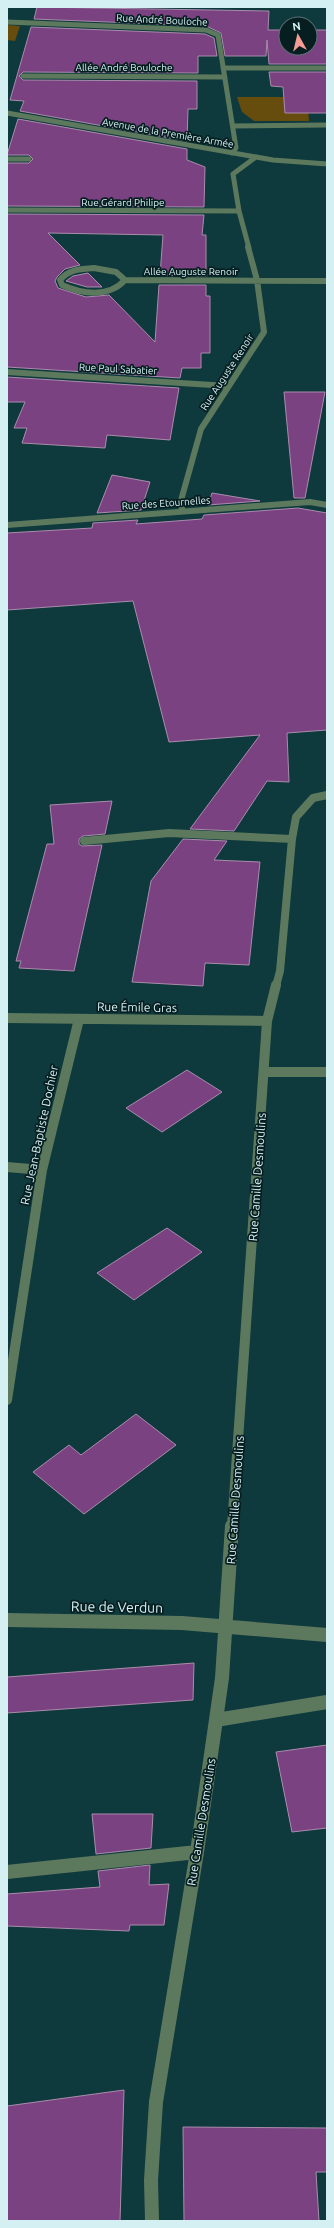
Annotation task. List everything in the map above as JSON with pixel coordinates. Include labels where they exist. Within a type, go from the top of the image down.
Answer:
[{"type":"street","name":"Rue André Bouloche","points":[[7,22],[206,30],[218,34],[236,148],[232,153]]},
{"type":"street","points":[[224,68],[327,68]]},
{"type":"street","name":"Allée André Bouloche","points":[[23,76],[225,77]]},
{"type":"street","name":"Avenue de la Première Armée","points":[[7,113],[256,157],[290,162],[327,164]]},
{"type":"street","points":[[233,126],[327,125]]},
{"type":"street","name":"Rue Auguste Renoir","points":[[183,511],[180,504],[201,429],[264,332],[257,280],[239,212],[233,174],[256,157]]},
{"type":"street","points":[[7,159],[29,159]]},
{"type":"street","name":"Rue Gérard Philipe","points":[[7,210],[239,212]]},
{"type":"street","name":"Allée Auguste Renoir","points":[[94,268],[116,272],[123,276],[125,280],[122,285],[115,289],[91,292],[68,289],[62,285],[60,280],[63,275],[71,272],[94,268]]},
{"type":"street","name":"Allée Auguste Renoir","points":[[125,280],[327,281]]},
{"type":"street","name":"Rue Paul Sabatier","points":[[7,372],[228,386]]},
{"type":"street","name":"Rue des Etournelles","points":[[7,525],[310,502],[327,504]]},
{"type":"street","name":"Rue Camille Desmoulins","points":[[152,2221],[151,2180],[156,2102],[197,1852],[216,1720],[227,1627],[267,1021],[280,971],[292,839],[296,817],[313,798],[327,796]]},
{"type":"street","points":[[84,841],[169,833],[292,839]]},
{"type":"street","name":"Rue Émile Gras","points":[[7,1018],[267,1021]]},
{"type":"street","name":"Rue Jean-Baptiste Dochier","points":[[7,1400],[42,1170],[79,1019]]},
{"type":"street","points":[[264,1072],[327,1072]]},
{"type":"street","points":[[7,1167],[42,1170]]},
{"type":"street","name":"Rue de Verdun","points":[[7,1620],[182,1623],[327,1635]]},
{"type":"street","points":[[216,1720],[327,1702]]},
{"type":"street","points":[[7,1872],[197,1852]]},
{"type":"shaded area","points":[[7,25],[20,26],[15,41],[7,40]]},
{"type":"shaded area","points":[[237,97],[307,97],[309,121],[254,121],[242,112]]},
{"type":"building","points":[[37,7],[269,11],[268,30],[278,30],[278,56],[318,56],[318,30],[327,30],[327,64],[269,64],[267,40],[266,56],[225,56],[221,33],[206,26],[34,19]]},
{"type":"building","points":[[31,27],[205,34],[214,38],[217,56],[198,56],[198,73],[23,72],[19,76],[23,80],[197,81],[197,109],[188,109],[187,141],[20,111],[24,101],[10,100]]},
{"type":"building","points":[[269,72],[327,72],[327,113],[285,113],[283,87],[271,86]]},
{"type":"building","points":[[18,119],[187,149],[187,160],[205,167],[204,207],[7,206],[7,163],[29,163],[33,159],[29,155],[7,155]]},
{"type":"building","points":[[7,214],[204,215],[202,235],[206,235],[206,276],[160,275],[163,235],[48,233],[80,265],[65,269],[57,277],[55,281],[58,288],[86,297],[109,295],[155,342],[159,285],[206,285],[206,296],[210,296],[210,353],[201,353],[201,368],[182,368],[180,378],[7,367]]},
{"type":"building","points":[[88,273],[102,287],[87,287],[66,281],[73,276]]},
{"type":"building","points":[[7,377],[179,388],[170,440],[107,435],[105,448],[22,443],[27,428],[14,428],[25,402],[7,402]]},
{"type":"building","points":[[284,392],[325,392],[305,498],[294,498]]},
{"type":"building","points":[[112,475],[150,482],[141,510],[97,513]]},
{"type":"building","points":[[212,493],[260,501],[208,505]]},
{"type":"building","points":[[298,508],[327,513],[327,730],[287,733],[289,782],[267,781],[234,831],[190,829],[260,735],[169,742],[133,601],[7,610],[7,533],[92,528],[93,523],[138,520],[136,524],[202,519],[204,515]]},
{"type":"building","points":[[112,801],[105,834],[83,836],[79,839],[79,844],[82,846],[102,845],[74,971],[19,968],[21,961],[16,961],[47,844],[54,844],[50,805]]},
{"type":"building","points":[[183,839],[227,841],[214,860],[260,862],[249,965],[205,963],[203,986],[132,982],[151,881]]},
{"type":"building","points":[[187,1070],[222,1092],[162,1132],[126,1108]]},
{"type":"building","points":[[167,1228],[202,1252],[134,1300],[97,1273]]},
{"type":"building","points":[[136,1414],[176,1445],[84,1514],[33,1472],[69,1445],[81,1455]]},
{"type":"building","points":[[194,1663],[193,1700],[7,1713],[7,1677]]},
{"type":"building","points":[[327,1745],[327,1828],[292,1832],[276,1752]]},
{"type":"building","points":[[92,1814],[153,1814],[151,1848],[96,1854]]},
{"type":"building","points":[[150,1865],[149,1885],[169,1884],[164,1925],[130,1925],[129,1931],[7,1926],[7,1894],[100,1887],[98,1871]]},
{"type":"building","points":[[124,2090],[120,2221],[7,2221],[7,2106]]},
{"type":"building","points":[[183,2127],[327,2128],[327,2172],[316,2172],[319,2221],[184,2221]]}]
